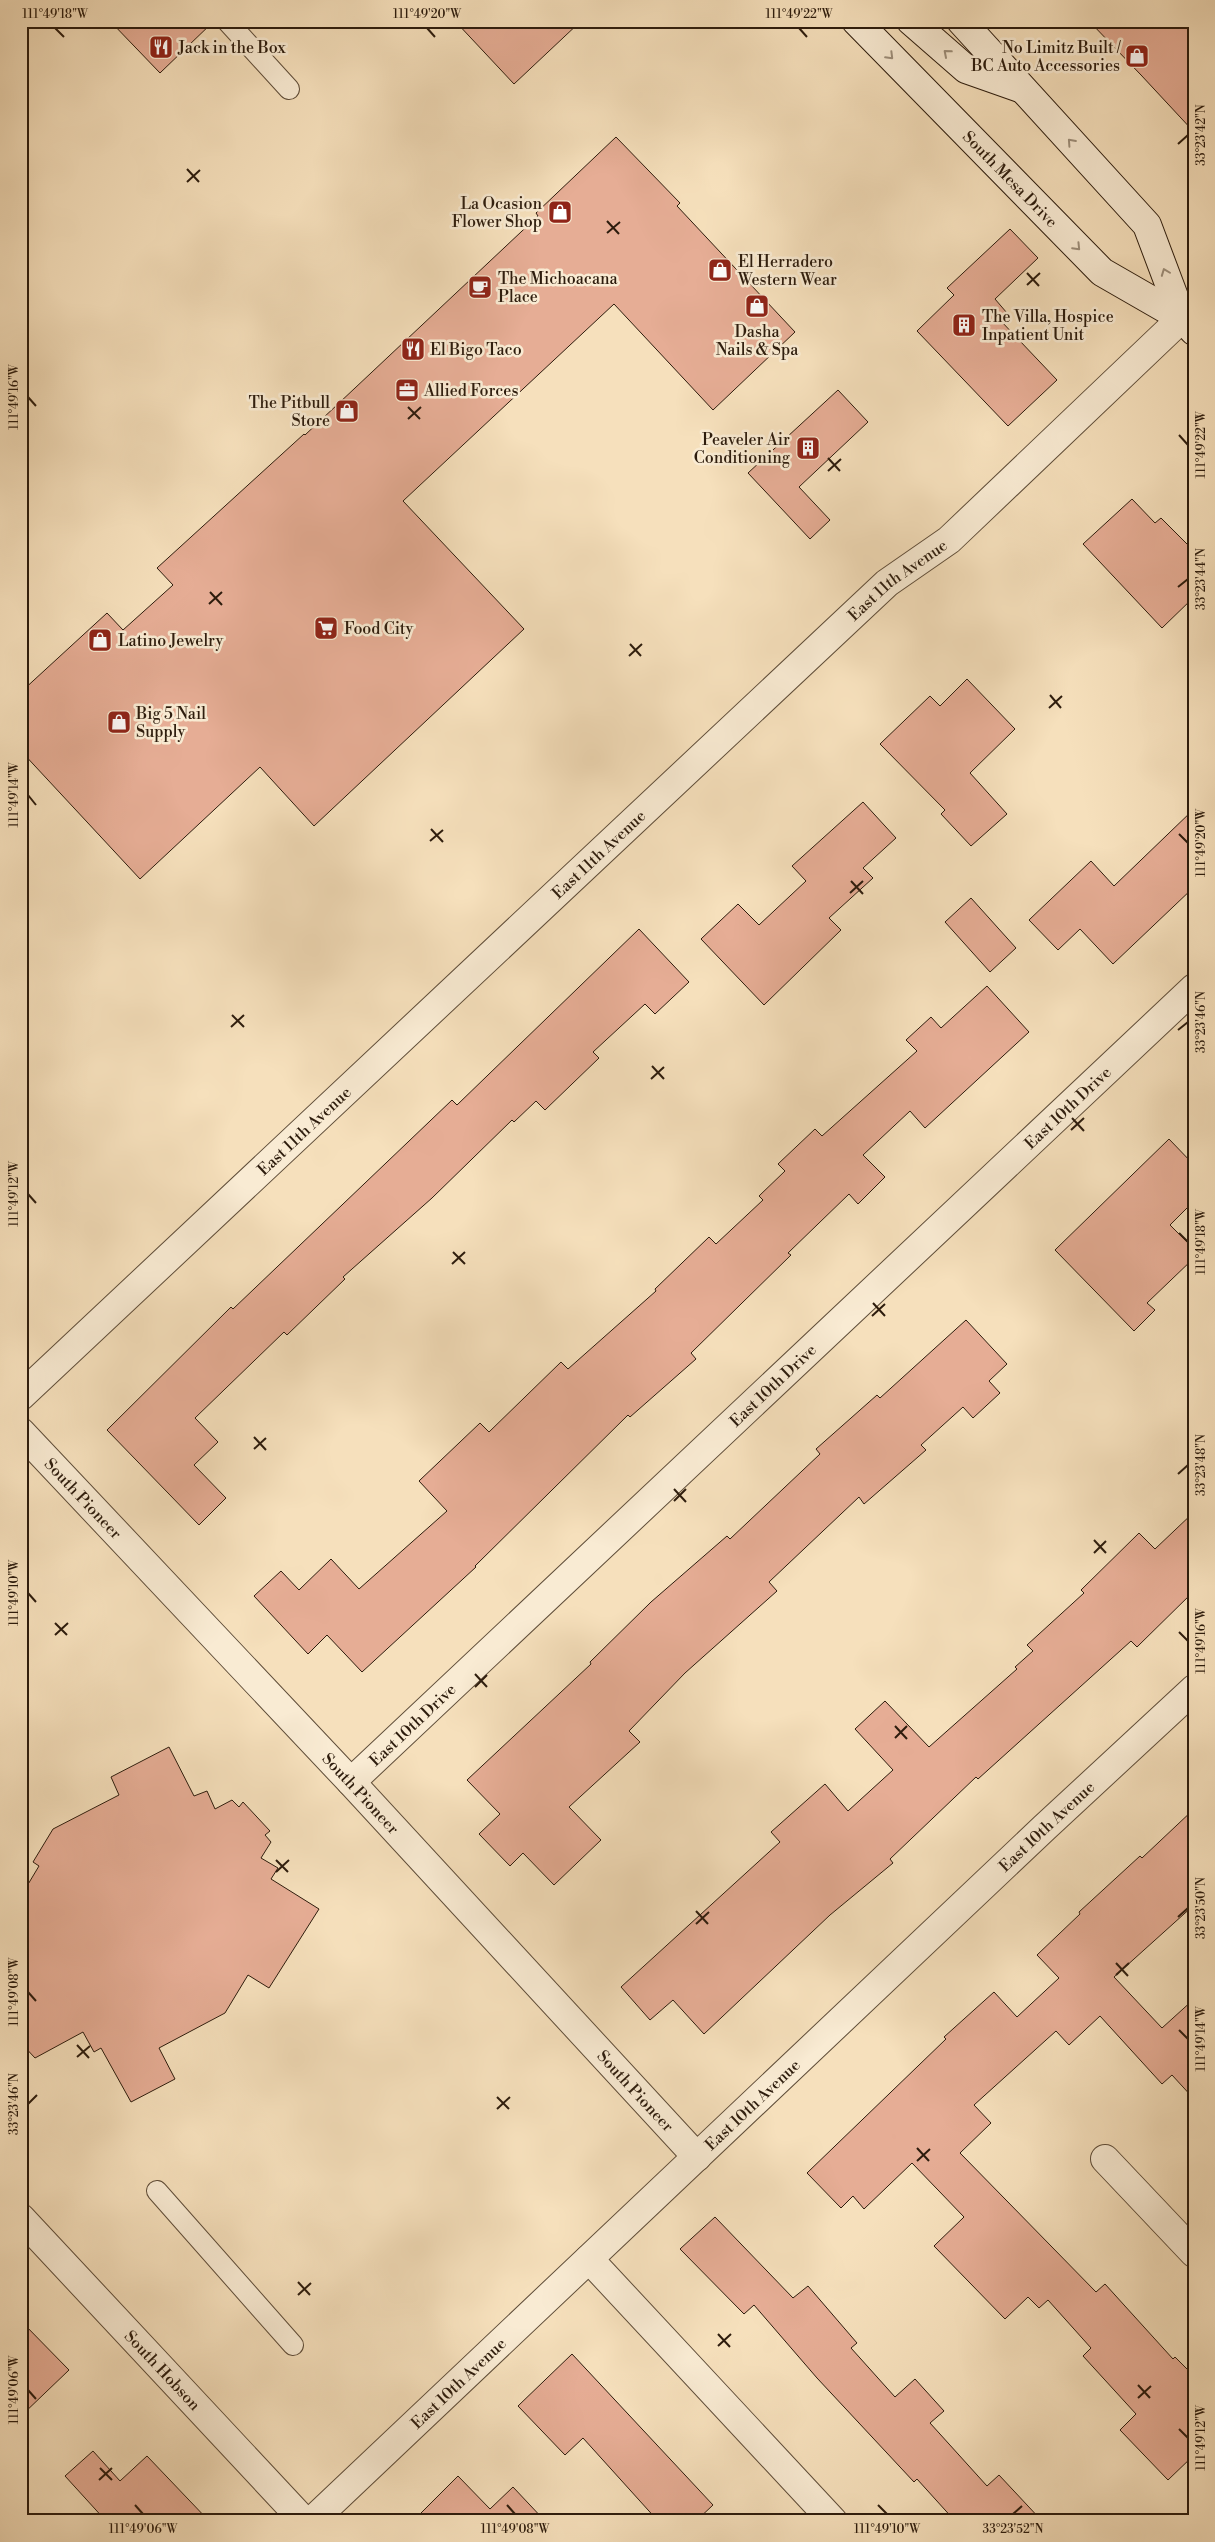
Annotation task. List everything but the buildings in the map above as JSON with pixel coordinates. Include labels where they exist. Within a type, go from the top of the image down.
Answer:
[{"type":"street","name":"South Mesa Drive","points":[[856,21],[1102,272],[1188,324]]},
{"type":"street","points":[[911,21],[966,69],[1022,88]]},
{"type":"street","points":[[961,21],[1146,225],[1188,324]]},
{"type":"street","name":"East 11th Avenue","points":[[21,1396],[887,583],[949,540],[1188,324]]},
{"type":"street","name":"East 10th Drive","points":[[351,1782],[1194,988]]},
{"type":"street","name":"South Pioneer","points":[[21,1432],[351,1782],[697,2157]]},
{"type":"street","name":"East 10th Avenue","points":[[312,2521],[1044,1828],[1194,1689]]},
{"type":"street","points":[[1106,2158],[1194,2253]]},
{"type":"street","name":"South Hobson","points":[[21,2218],[304,2521]]},
{"type":"street","points":[[589,2259],[833,2521]]},
{"type":"lane","points":[[226,21],[289,89]]},
{"type":"lane","points":[[157,2191],[293,2346]]},
{"type":"place","name":"Jack in the Box","points":[[161,47]]},
{"type":"place","name":"No Limitz Built / BC Auto Accessories","points":[[1137,56]]},
{"type":"place","name":"La Ocasion Flower Shop","points":[[560,212]]},
{"type":"place","name":"El Herradero Western Wear","points":[[720,270]]},
{"type":"place","name":"The Michoacana Place","points":[[480,287]]},
{"type":"place","name":"Dasha Nails & Spa","points":[[757,306]]},
{"type":"place","name":"The Villa, Hospice Inpatient Unit","points":[[964,325]]},
{"type":"place","name":"El Bigo Taco","points":[[413,349]]},
{"type":"place","name":"Allied Forces","points":[[407,390]]},
{"type":"place","name":"The Pitbull Store","points":[[347,411]]},
{"type":"place","name":"Peaveler Air Conditioning","points":[[808,448]]},
{"type":"place","name":"Food City","points":[[326,628]]},
{"type":"place","name":"Latino Jewelry","points":[[100,640]]},
{"type":"place","name":"Big 5 Nail Supply","points":[[119,722]]}]
